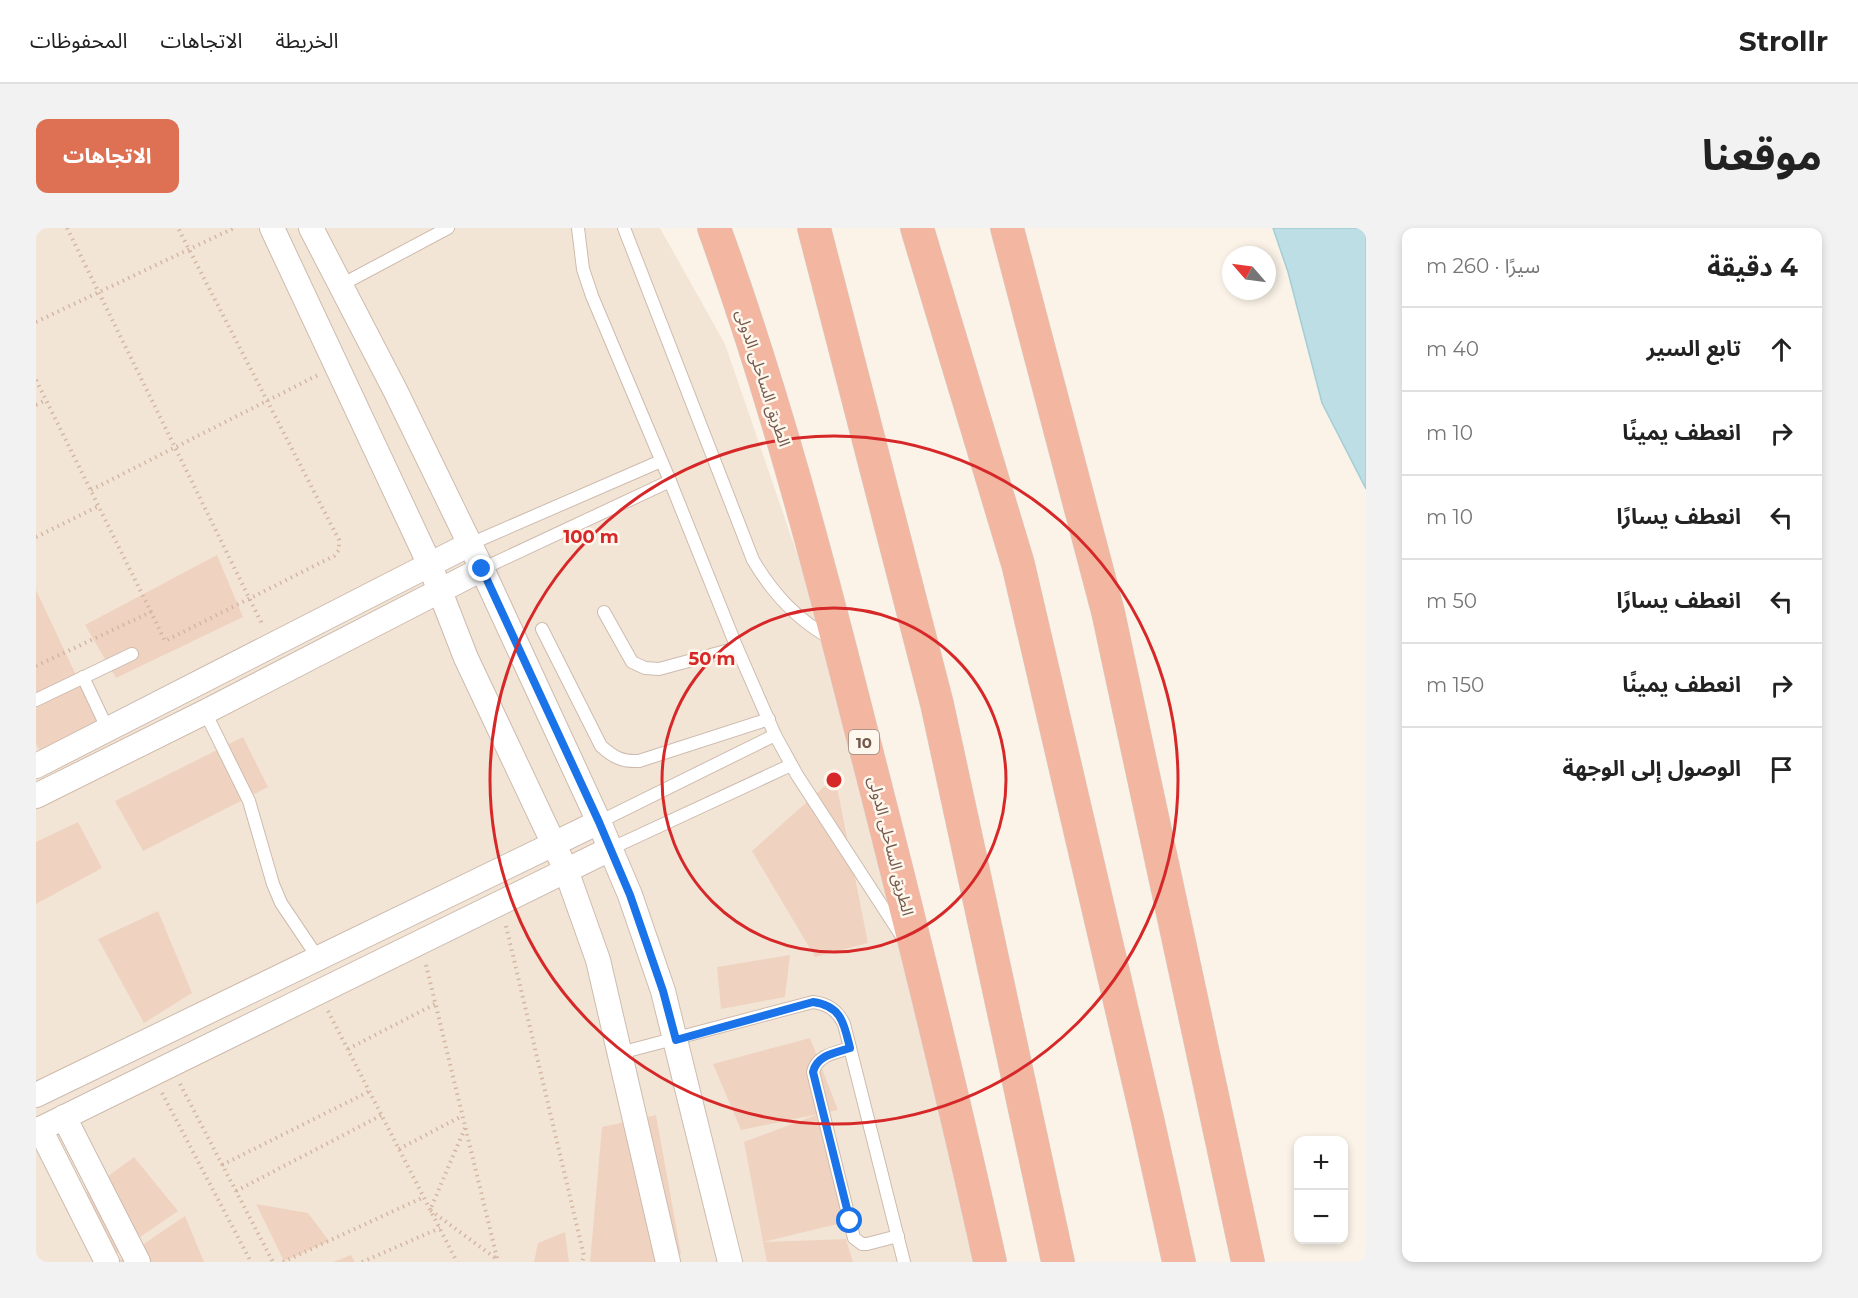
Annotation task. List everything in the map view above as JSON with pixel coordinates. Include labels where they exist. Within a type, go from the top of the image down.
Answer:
[{"type":"highway","name":"الطريق الساحلى الدولى","points":[[714,228],[783,438],[839,642],[953,1094],[990,1262]]},
{"type":"highway","points":[[814,228],[937,704],[1058,1262]]},
{"type":"highway","points":[[917,228],[1018,564],[1149,1122],[1179,1262]]},
{"type":"highway","points":[[1007,228],[1108,612],[1248,1262]]},
{"type":"street","points":[[272,228],[429,563],[466,658],[567,870],[598,960],[668,1262]]},
{"type":"street","points":[[311,228],[395,390],[482,569],[599,822],[648,942],[676,1040],[730,1262]]},
{"type":"street","points":[[36,766],[470,544]]},
{"type":"street","points":[[36,796],[206,712],[482,569]]},
{"type":"street","points":[[36,1095],[599,822]]},
{"type":"street","points":[[107,1262],[38,1130],[610,849]]},
{"type":"street","points":[[64,1117],[138,1262]]},
{"type":"lane","points":[[341,285],[448,228]]},
{"type":"lane","points":[[578,228],[583,269],[592,296],[775,735],[791,765],[922,968]]},
{"type":"lane","points":[[624,228],[753,560],[775,594],[789,609],[821,633],[839,642]]},
{"type":"lane","points":[[470,544],[661,461]]},
{"type":"lane","points":[[482,569],[670,481]]},
{"type":"lane","points":[[604,612],[632,662],[645,668],[659,669],[737,648]]},
{"type":"lane","points":[[542,629],[601,746],[620,760],[639,761],[769,719]]},
{"type":"lane","points":[[36,700],[132,654]]},
{"type":"lane","points":[[83,677],[108,730]]},
{"type":"lane","points":[[206,712],[249,801],[273,884],[281,903],[318,958]]},
{"type":"lane","points":[[599,822],[775,735]]},
{"type":"lane","points":[[610,849],[791,765]]},
{"type":"lane","points":[[620,1053],[813,1002],[823,1004],[839,1015],[844,1024],[904,1262]]},
{"type":"lane","points":[[850,1048],[818,1060],[813,1072],[854,1238],[862,1244],[867,1244],[898,1236]]},
{"type":"path","points":[[67,228],[261,622],[259,629]]},
{"type":"path","points":[[36,380],[165,641],[334,556],[339,549],[339,540],[178,228]]},
{"type":"path","points":[[36,322],[234,228]]},
{"type":"path","points":[[91,490],[336,365]]},
{"type":"path","points":[[36,405],[46,400]]},
{"type":"path","points":[[36,537],[99,506]]},
{"type":"path","points":[[36,666],[151,612]]},
{"type":"path","points":[[500,902],[584,1256],[582,1262]]},
{"type":"path","points":[[420,941],[498,1261]]},
{"type":"path","points":[[319,991],[457,1262]]},
{"type":"path","points":[[348,1049],[435,1004]]},
{"type":"path","points":[[161,1069],[222,1165],[273,1262]]},
{"type":"path","points":[[161,1069],[250,1262]]},
{"type":"path","points":[[222,1165],[370,1091]]},
{"type":"path","points":[[236,1191],[382,1115]]},
{"type":"path","points":[[399,1149],[462,1116]]},
{"type":"path","points":[[430,1210],[465,1127]]},
{"type":"path","points":[[283,1262],[424,1197]]},
{"type":"path","points":[[430,1210],[498,1261]]},
{"type":"path","points":[[362,1262],[440,1228]]},
{"type":"shaded area","points":[[36,228],[660,228],[725,344],[915,897],[996,1262],[36,1262]]},
{"type":"water","points":[[1273,228],[1366,228],[1366,489],[1322,403],[1288,272]]},
{"type":"building","points":[[217,555],[243,617],[116,678],[85,625]]},
{"type":"building","points":[[36,590],[100,726],[40,751],[36,744]]},
{"type":"building","points":[[243,737],[268,787],[143,851],[115,801]]},
{"type":"building","points":[[835,777],[868,943],[815,957],[752,851]]},
{"type":"building","points":[[78,822],[102,868],[36,904],[36,842]]},
{"type":"building","points":[[158,911],[192,993],[144,1023],[98,939]]},
{"type":"building","points":[[790,955],[785,997],[721,1009],[717,967]]},
{"type":"building","points":[[810,1038],[838,1110],[741,1130],[713,1064]]},
{"type":"building","points":[[656,1115],[681,1254],[654,1262],[590,1262],[602,1127]]},
{"type":"building","points":[[816,1115],[850,1221],[763,1242],[744,1142]]},
{"type":"building","points":[[134,1157],[178,1211],[104,1262],[96,1262],[65,1208]]},
{"type":"building","points":[[256,1204],[308,1213],[329,1241],[284,1261]]},
{"type":"building","points":[[185,1216],[204,1262],[117,1262]]},
{"type":"building","points":[[565,1232],[569,1262],[534,1262],[538,1243]]},
{"type":"building","points":[[846,1239],[853,1262],[767,1262],[763,1242]]},
{"type":"building","points":[[351,1255],[355,1262],[333,1262]]},
{"type":"route","points":[[482,569],[599,822],[630,895],[648,942],[676,1040],[813,1002],[832,1008],[839,1015],[844,1024],[850,1048],[818,1060],[813,1072],[850,1221]]}]
